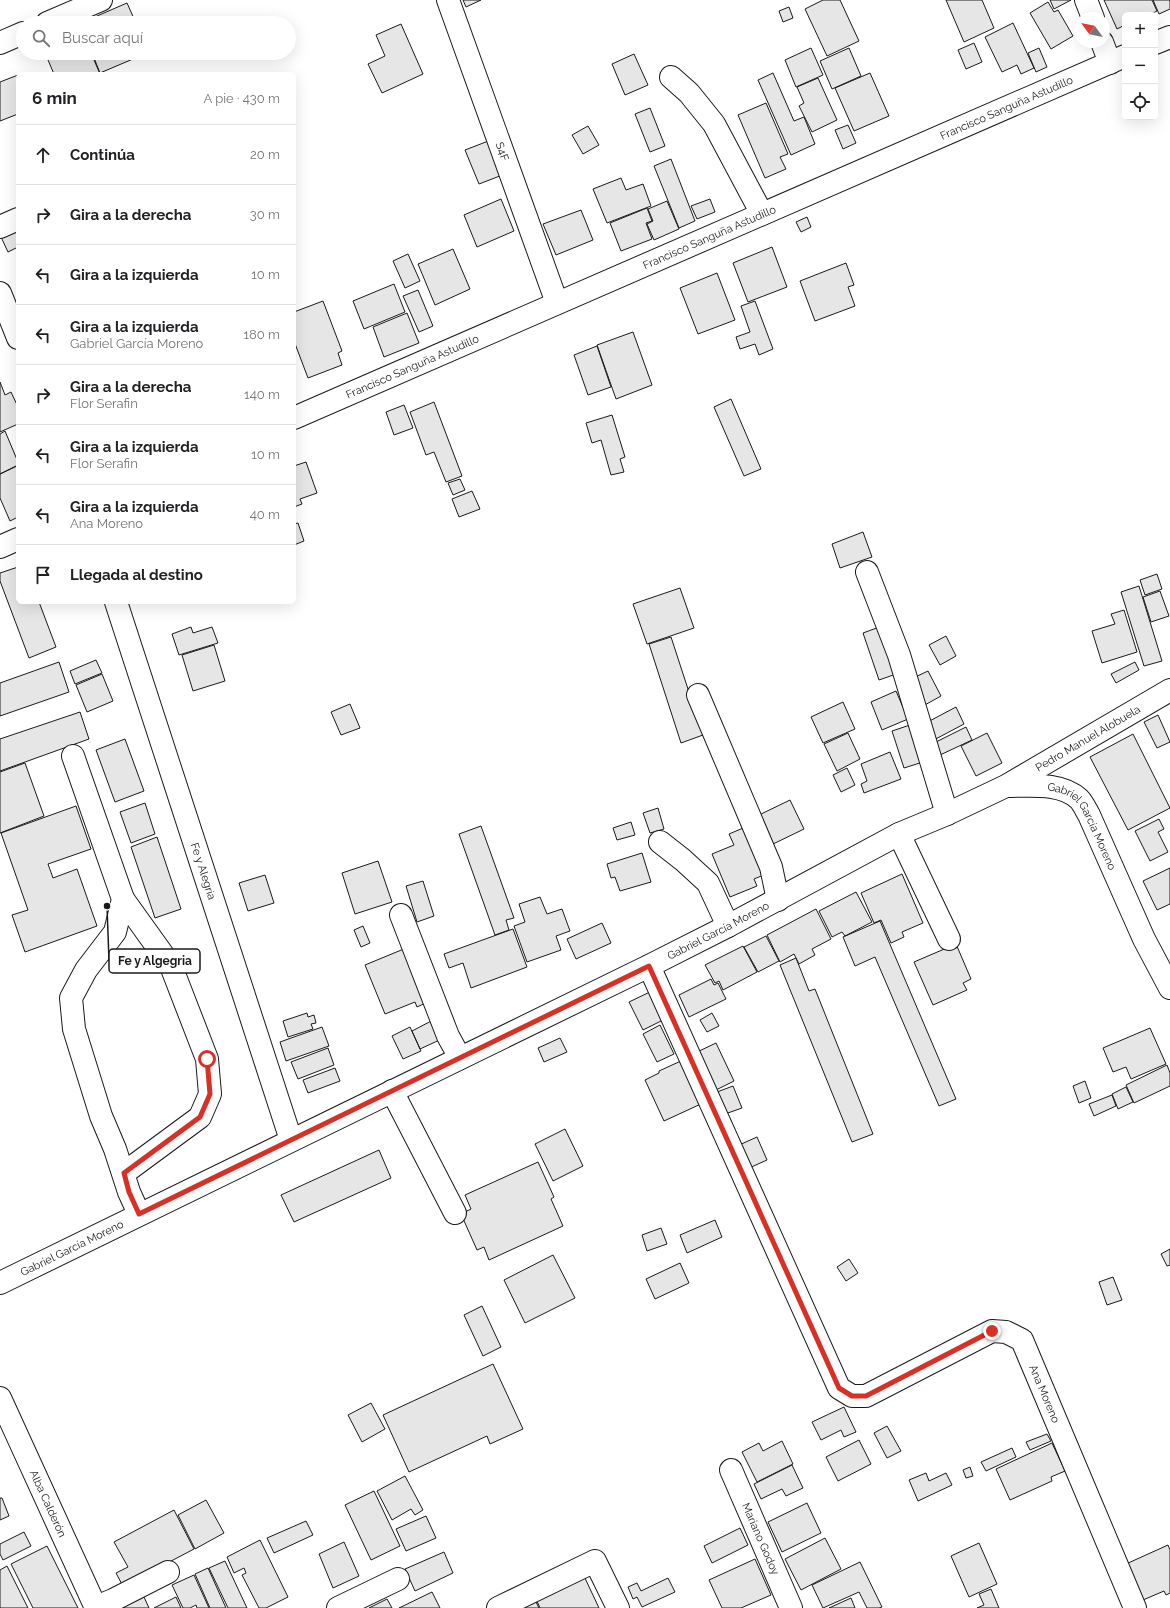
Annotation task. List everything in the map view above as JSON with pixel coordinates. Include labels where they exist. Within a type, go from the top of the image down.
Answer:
[{"type":"street","points":[[63,16],[101,0]]},
{"type":"street","name":"S4F","points":[[448,0],[557,303]]},
{"type":"street","points":[[1086,0],[1091,12]]},
{"type":"street","points":[[0,43],[16,37]]},
{"type":"street","points":[[1158,42],[1170,37]]},
{"type":"street","points":[[1107,48],[1118,60]]},
{"type":"street","name":"Francisco Sanguña Astudillo","points":[[296,417],[1118,60]]},
{"type":"street","points":[[671,77],[689,93],[714,124],[762,214]]},
{"type":"street","points":[[0,227],[16,221]]},
{"type":"street","points":[[0,293],[10,332]]},
{"type":"street","points":[[0,547],[16,540]]},
{"type":"street","points":[[867,572],[899,655],[947,814]]},
{"type":"street","name":"Fe y Alegria","points":[[117,604],[291,1140]]},
{"type":"street","name":"Pedro Manuel Alobuela","points":[[1006,786],[1170,690]]},
{"type":"street","points":[[698,695],[771,867],[778,900]]},
{"type":"street","points":[[72,756],[123,899],[171,966],[207,1059],[210,1094],[200,1117],[124,1173]]},
{"type":"street","name":"Gabriel García Moreno","points":[[0,1283],[649,966],[778,900],[899,834],[947,814],[1006,786],[1038,786],[1066,790],[1079,800],[1089,815],[1144,939],[1170,988]]},
{"type":"street","points":[[899,834],[949,939]]},
{"type":"street","points":[[660,842],[683,860],[708,883],[728,926]]},
{"type":"street","points":[[123,899],[115,932],[86,970],[71,998],[77,1036],[101,1116],[124,1173],[129,1192],[139,1214]]},
{"type":"street","points":[[401,915],[448,1036],[460,1058]]},
{"type":"street","name":"Ana Moreno","points":[[649,966],[839,1388],[852,1396],[866,1396],[992,1331],[1006,1332],[1022,1340],[1135,1608]]},
{"type":"street","points":[[392,1091],[455,1213]]},
{"type":"street","name":"Alba Calderón","points":[[0,1398],[96,1607]]},
{"type":"street","name":"Mariano Godoy","points":[[731,1470],[791,1608]]},
{"type":"street","points":[[498,1608],[595,1561],[618,1608]]},
{"type":"street","points":[[96,1607],[168,1572]]},
{"type":"street","points":[[338,1608],[398,1580]]},
{"type":"building","points":[[463,0],[481,0],[466,7]]},
{"type":"building","points":[[823,0],[840,0],[859,41],[827,56],[805,9]]},
{"type":"building","points":[[946,0],[982,0],[994,28],[964,42]]},
{"type":"building","points":[[1050,0],[1071,0],[1054,9]]},
{"type":"building","points":[[1104,0],[1152,0],[1157,11],[1122,12],[1122,26],[1117,29]]},
{"type":"building","points":[[1153,0],[1170,0],[1170,9],[1159,14]]},
{"type":"building","points":[[1048,2],[1054,12],[1058,10],[1073,36],[1051,49],[1030,13]]},
{"type":"building","points":[[127,3],[133,16],[97,16]]},
{"type":"building","points":[[789,7],[793,18],[783,22],[779,11]]},
{"type":"building","points":[[1013,23],[1034,68],[1021,74],[1017,65],[1002,72],[985,37]]},
{"type":"building","points":[[401,24],[423,74],[382,93],[368,64],[385,56],[376,35]]},
{"type":"building","points":[[974,43],[982,62],[966,69],[958,50]]},
{"type":"building","points":[[811,48],[823,75],[796,87],[785,60]]},
{"type":"building","points":[[849,48],[861,76],[832,89],[820,61]]},
{"type":"building","points":[[1039,48],[1047,67],[1036,72],[1028,53]]},
{"type":"building","points":[[634,54],[648,85],[625,95],[612,64]]},
{"type":"building","points":[[48,60],[94,60],[99,72],[53,72]]},
{"type":"building","points":[[95,60],[131,60],[102,72],[100,72]]},
{"type":"building","points":[[773,73],[794,121],[804,117],[815,144],[791,155],[758,80]]},
{"type":"building","points":[[870,73],[889,116],[854,131],[835,88]]},
{"type":"building","points":[[16,76],[16,115],[0,121],[0,82]]},
{"type":"building","points":[[818,78],[837,120],[812,132],[799,106],[804,103],[797,87]]},
{"type":"building","points":[[766,103],[788,154],[780,157],[786,169],[765,178],[738,115]]},
{"type":"building","points":[[650,108],[665,146],[650,152],[635,114]]},
{"type":"building","points":[[848,125],[856,143],[843,149],[835,130]]},
{"type":"building","points":[[588,126],[599,145],[583,154],[572,135]]},
{"type":"building","points":[[491,140],[505,174],[479,184],[465,150]]},
{"type":"building","points":[[671,159],[695,221],[679,228],[654,166]]},
{"type":"building","points":[[621,178],[626,190],[643,184],[651,206],[607,223],[593,189]]},
{"type":"building","points":[[501,199],[514,231],[477,247],[464,215]]},
{"type":"building","points":[[710,199],[715,212],[697,219],[691,206]]},
{"type":"building","points":[[667,201],[679,229],[654,240],[647,224],[653,221],[648,209]]},
{"type":"building","points":[[647,208],[652,221],[646,223],[652,239],[621,251],[610,223]]},
{"type":"building","points":[[581,210],[593,240],[556,255],[543,224]]},
{"type":"building","points":[[807,217],[811,227],[801,232],[796,222]]},
{"type":"building","points":[[16,231],[16,248],[8,252],[1,237]]},
{"type":"building","points":[[772,247],[787,287],[748,302],[733,263]]},
{"type":"building","points":[[453,249],[470,289],[435,305],[418,264]]},
{"type":"building","points":[[408,254],[420,281],[405,288],[393,261]]},
{"type":"building","points":[[846,263],[854,285],[848,287],[855,306],[815,321],[800,281]]},
{"type":"building","points":[[717,273],[735,320],[698,334],[680,288]]},
{"type":"building","points":[[394,284],[405,312],[364,329],[353,301]]},
{"type":"building","points":[[418,290],[433,326],[419,332],[403,296]]},
{"type":"building","points":[[323,301],[342,351],[338,353],[342,365],[308,378],[296,346],[296,311]]},
{"type":"building","points":[[755,301],[773,349],[759,355],[755,344],[740,349],[736,337],[750,332],[741,306]]},
{"type":"building","points":[[407,313],[419,343],[384,357],[373,327]]},
{"type":"building","points":[[633,332],[652,385],[616,399],[597,345]]},
{"type":"building","points":[[597,346],[611,387],[588,395],[574,355]]},
{"type":"building","points":[[0,382],[5,395],[11,392],[16,403],[16,425],[0,432]]},
{"type":"building","points":[[731,399],[761,469],[744,476],[714,407]]},
{"type":"building","points":[[434,402],[462,476],[446,482],[434,452],[426,455],[410,412]]},
{"type":"building","points":[[404,405],[413,428],[394,435],[386,412]]},
{"type":"building","points":[[612,415],[625,457],[620,459],[624,472],[611,475],[601,440],[592,443],[586,423]]},
{"type":"building","points":[[5,431],[16,457],[16,466],[0,474],[0,434]]},
{"type":"building","points":[[306,462],[317,493],[300,499],[302,504],[296,506],[296,465]]},
{"type":"building","points":[[16,466],[16,518],[10,521],[0,498],[0,474]]},
{"type":"building","points":[[460,479],[465,490],[453,495],[448,483]]},
{"type":"building","points":[[472,491],[480,509],[459,517],[452,499]]},
{"type":"building","points":[[298,523],[304,541],[296,544],[296,524]]},
{"type":"building","points":[[863,532],[872,557],[840,568],[832,544]]},
{"type":"building","points":[[16,568],[16,604],[40,604],[56,647],[29,658],[0,581],[0,573]]},
{"type":"building","points":[[1157,574],[1162,589],[1145,595],[1140,580]]},
{"type":"building","points":[[1139,586],[1162,661],[1144,666],[1121,592]]},
{"type":"building","points":[[680,588],[694,628],[647,644],[633,604]]},
{"type":"building","points":[[1160,591],[1169,616],[1151,622],[1143,597]]},
{"type":"building","points":[[1124,610],[1137,652],[1102,663],[1092,631],[1115,624],[1111,614]]},
{"type":"building","points":[[882,626],[899,673],[879,680],[863,633]]},
{"type":"building","points":[[191,627],[193,633],[212,627],[218,643],[179,655],[172,634]]},
{"type":"building","points":[[946,636],[956,656],[940,665],[929,645]]},
{"type":"building","points":[[671,637],[703,735],[681,743],[649,644]]},
{"type":"building","points":[[214,645],[225,681],[193,691],[182,655]]},
{"type":"building","points":[[96,660],[102,673],[75,684],[70,671]]},
{"type":"building","points":[[59,662],[69,692],[0,716],[0,683]]},
{"type":"building","points":[[1135,662],[1139,670],[1116,683],[1111,674]]},
{"type":"building","points":[[928,671],[941,696],[923,706],[909,680]]},
{"type":"building","points":[[102,674],[113,701],[87,712],[76,685]]},
{"type":"building","points":[[896,691],[908,719],[882,730],[871,702]]},
{"type":"building","points":[[843,702],[855,729],[823,743],[811,717]]},
{"type":"building","points":[[350,704],[360,728],[341,735],[331,712]]},
{"type":"building","points":[[956,707],[964,724],[930,742],[922,725]]},
{"type":"building","points":[[80,712],[89,739],[0,771],[0,739]]},
{"type":"building","points":[[1158,715],[1170,742],[1157,748],[1144,722]]},
{"type":"building","points":[[919,722],[923,762],[904,768],[892,731]]},
{"type":"building","points":[[966,727],[972,740],[940,755],[934,743]]},
{"type":"building","points":[[848,733],[860,759],[837,771],[824,744]]},
{"type":"building","points":[[987,733],[1002,763],[976,776],[961,746]]},
{"type":"building","points":[[1133,734],[1170,808],[1128,830],[1090,757]]},
{"type":"building","points":[[125,739],[144,791],[115,802],[96,750]]},
{"type":"building","points":[[890,752],[901,779],[864,793],[861,784],[867,781],[861,764]]},
{"type":"building","points":[[25,763],[44,816],[0,833],[0,772]]},
{"type":"building","points":[[847,768],[855,785],[841,792],[833,775]]},
{"type":"building","points":[[790,800],[804,829],[771,845],[757,816]]},
{"type":"building","points":[[145,803],[155,834],[131,843],[120,812]]},
{"type":"building","points":[[76,806],[91,849],[48,864],[53,878],[77,869],[97,926],[25,952],[12,915],[28,910],[1,833]]},
{"type":"building","points":[[658,808],[664,829],[650,833],[643,813]]},
{"type":"building","points":[[1159,819],[1164,829],[1158,832],[1168,852],[1150,861],[1135,831]]},
{"type":"building","points":[[631,822],[635,835],[617,840],[613,828]]},
{"type":"building","points":[[481,826],[514,918],[506,920],[509,930],[495,935],[459,834]]},
{"type":"building","points":[[748,826],[766,874],[754,879],[757,886],[730,897],[712,854],[734,845],[729,834]]},
{"type":"building","points":[[157,837],[181,909],[155,918],[131,847]]},
{"type":"building","points":[[642,853],[651,882],[620,891],[615,877],[611,878],[607,864]]},
{"type":"building","points":[[378,861],[392,902],[355,914],[342,873]]},
{"type":"building","points":[[1170,868],[1170,904],[1157,910],[1143,881]]},
{"type":"building","points":[[902,874],[923,923],[902,932],[904,937],[891,943],[881,920],[874,923],[861,893]]},
{"type":"building","points":[[265,875],[274,903],[248,911],[239,883]]},
{"type":"building","points":[[423,881],[434,916],[417,922],[406,886]]},
{"type":"building","points":[[856,892],[872,922],[845,936],[842,932],[832,937],[819,911]]},
{"type":"building","points":[[540,897],[547,914],[562,909],[570,931],[556,936],[561,950],[527,962],[514,926],[525,922],[519,904]]},
{"type":"building","points":[[816,909],[831,939],[812,949],[815,955],[799,964],[794,954],[780,962],[767,935]]},
{"type":"building","points":[[880,921],[956,1099],[939,1106],[875,957],[855,966],[843,937]]},
{"type":"building","points":[[602,923],[611,943],[576,959],[567,939]]},
{"type":"building","points":[[363,926],[370,943],[361,947],[354,930]]},
{"type":"building","points":[[513,929],[527,967],[471,988],[463,963],[449,968],[444,954]]},
{"type":"building","points":[[766,936],[779,961],[758,972],[744,947]]},
{"type":"building","points":[[956,944],[971,979],[963,983],[967,990],[933,1005],[914,962]]},
{"type":"building","points":[[411,946],[430,1001],[417,1007],[415,1002],[385,1014],[365,965]]},
{"type":"building","points":[[743,946],[757,972],[723,990],[719,981],[715,983],[705,965]]},
{"type":"building","points":[[796,958],[809,991],[815,989],[873,1134],[852,1142],[780,965]]},
{"type":"building","points":[[711,979],[714,985],[718,983],[726,999],[689,1017],[679,995]]},
{"type":"building","points":[[654,990],[667,1018],[643,1030],[629,1002]]},
{"type":"building","points":[[307,1013],[308,1017],[314,1015],[316,1023],[311,1024],[313,1029],[288,1037],[283,1021]]},
{"type":"building","points":[[712,1013],[719,1026],[707,1032],[700,1020]]},
{"type":"building","points":[[437,1018],[446,1037],[420,1049],[412,1031]]},
{"type":"building","points":[[660,1025],[674,1054],[657,1062],[643,1034]]},
{"type":"building","points":[[322,1027],[329,1046],[286,1061],[280,1042]]},
{"type":"building","points":[[410,1027],[421,1051],[403,1059],[392,1036]]},
{"type":"building","points":[[1150,1028],[1166,1064],[1131,1079],[1126,1067],[1113,1072],[1103,1048]]},
{"type":"building","points":[[560,1038],[567,1052],[544,1062],[538,1048]]},
{"type":"building","points":[[716,1043],[734,1081],[714,1091],[695,1053]]},
{"type":"building","points":[[328,1048],[334,1065],[298,1079],[291,1062]]},
{"type":"building","points":[[683,1060],[703,1103],[664,1121],[645,1080],[659,1073],[659,1071]]},
{"type":"building","points":[[1167,1065],[1170,1073],[1170,1086],[1134,1103],[1126,1085]]},
{"type":"building","points":[[335,1068],[340,1081],[308,1093],[303,1080]]},
{"type":"building","points":[[1085,1081],[1091,1098],[1079,1103],[1073,1086]]},
{"type":"building","points":[[733,1086],[742,1108],[725,1114],[717,1092]]},
{"type":"building","points":[[1126,1087],[1133,1102],[1118,1109],[1112,1094]]},
{"type":"building","points":[[1112,1095],[1116,1106],[1094,1116],[1089,1104]]},
{"type":"building","points":[[565,1129],[583,1166],[553,1181],[535,1144]]},
{"type":"building","points":[[757,1137],[767,1160],[747,1169],[737,1146]]},
{"type":"building","points":[[379,1150],[391,1178],[294,1222],[281,1195]]},
{"type":"building","points":[[538,1162],[554,1197],[551,1199],[563,1226],[489,1260],[484,1247],[477,1250],[461,1214],[471,1209],[465,1195]]},
{"type":"building","points":[[715,1220],[722,1237],[687,1253],[680,1235]]},
{"type":"building","points":[[661,1228],[667,1244],[647,1251],[642,1235]]},
{"type":"building","points":[[1170,1249],[1170,1265],[1167,1266],[1161,1254]]},
{"type":"building","points":[[553,1255],[575,1298],[525,1323],[504,1280]]},
{"type":"building","points":[[849,1259],[858,1273],[846,1281],[837,1267]]},
{"type":"building","points":[[680,1263],[689,1283],[655,1299],[646,1279]]},
{"type":"building","points":[[1113,1277],[1122,1300],[1107,1305],[1099,1282]]},
{"type":"building","points":[[482,1306],[501,1347],[483,1356],[464,1315]]},
{"type":"building","points":[[493,1364],[523,1429],[490,1444],[487,1436],[409,1472],[383,1415]]},
{"type":"building","points":[[371,1403],[385,1429],[362,1442],[348,1415]]},
{"type":"building","points":[[844,1407],[856,1432],[844,1437],[841,1430],[821,1440],[812,1422]]},
{"type":"building","points":[[887,1426],[901,1451],[887,1458],[874,1433]]},
{"type":"building","points":[[1047,1434],[1051,1441],[1030,1450],[1026,1442]]},
{"type":"building","points":[[859,1440],[871,1464],[838,1481],[826,1457]]},
{"type":"building","points":[[782,1441],[793,1464],[757,1482],[742,1452],[759,1443],[763,1451]]},
{"type":"building","points":[[1052,1443],[1065,1471],[1051,1477],[1052,1481],[1010,1500],[996,1469]]},
{"type":"building","points":[[1012,1448],[1016,1457],[986,1471],[981,1462]]},
{"type":"building","points":[[792,1465],[803,1488],[786,1496],[782,1489],[761,1499],[754,1484]]},
{"type":"building","points":[[970,1467],[973,1476],[966,1478],[963,1470]]},
{"type":"building","points":[[926,1473],[929,1481],[946,1473],[952,1485],[918,1501],[909,1480]]},
{"type":"building","points":[[405,1476],[423,1510],[415,1515],[411,1509],[392,1520],[377,1491]]},
{"type":"building","points":[[374,1491],[400,1546],[371,1560],[345,1505]]},
{"type":"building","points":[[0,1498],[2,1498],[9,1516],[0,1520]]},
{"type":"building","points":[[206,1500],[224,1533],[195,1549],[178,1515]]},
{"type":"building","points":[[807,1503],[821,1533],[782,1552],[768,1522]]},
{"type":"building","points":[[174,1510],[194,1549],[154,1570],[125,1590],[116,1573],[128,1567],[114,1542]]},
{"type":"building","points":[[426,1516],[436,1538],[406,1551],[396,1529]]},
{"type":"building","points":[[306,1521],[313,1535],[274,1553],[267,1538]]},
{"type":"building","points":[[740,1528],[748,1545],[712,1563],[704,1546]]},
{"type":"building","points":[[24,1532],[31,1546],[3,1560],[0,1554],[0,1544]]},
{"type":"building","points":[[825,1538],[841,1569],[801,1590],[785,1559]]},
{"type":"building","points":[[260,1540],[288,1597],[266,1608],[259,1608],[242,1575],[246,1573],[244,1568],[234,1573],[227,1557]]},
{"type":"building","points":[[344,1542],[359,1576],[333,1588],[319,1554]]},
{"type":"building","points":[[979,1543],[997,1584],[969,1597],[951,1556]]},
{"type":"building","points":[[1168,1545],[1170,1550],[1170,1593],[1166,1595],[1164,1591],[1143,1600],[1126,1564]]},
{"type":"building","points":[[47,1546],[78,1608],[33,1608],[11,1564]]},
{"type":"building","points":[[444,1552],[453,1573],[415,1591],[405,1569]]},
{"type":"building","points":[[755,1559],[771,1595],[741,1608],[722,1608],[709,1580]]},
{"type":"building","points":[[225,1561],[247,1608],[228,1608],[209,1568]]},
{"type":"building","points":[[860,1562],[882,1607],[867,1608],[859,1592],[823,1608],[812,1585]]},
{"type":"building","points":[[7,1566],[28,1608],[0,1608],[0,1570]]},
{"type":"building","points":[[208,1568],[226,1608],[210,1608],[195,1574]]},
{"type":"building","points":[[194,1575],[209,1608],[197,1608],[196,1605],[190,1608],[183,1608],[172,1585]]},
{"type":"building","points":[[584,1576],[599,1608],[540,1608],[536,1599]]},
{"type":"building","points":[[668,1578],[675,1592],[642,1607],[637,1597],[633,1599],[628,1587],[637,1583],[641,1591]]},
{"type":"building","points":[[991,1589],[999,1608],[977,1608],[984,1605],[979,1594]]},
{"type":"building","points":[[432,1592],[440,1608],[399,1608]]},
{"type":"building","points":[[144,1597],[149,1608],[124,1608],[124,1607]]},
{"type":"building","points":[[176,1597],[181,1608],[154,1608]]},
{"type":"building","points":[[534,1598],[539,1608],[513,1608]]},
{"type":"building","points":[[851,1598],[855,1608],[829,1608]]},
{"type":"building","points":[[387,1599],[392,1608],[369,1608]]},
{"type":"place","name":"Fe y Algegria","points":[[107,906]]},
{"type":"route","points":[[207,1059],[210,1094],[200,1117],[124,1173],[129,1192],[139,1214],[649,966],[839,1388],[852,1396],[866,1396],[992,1331]]}]
